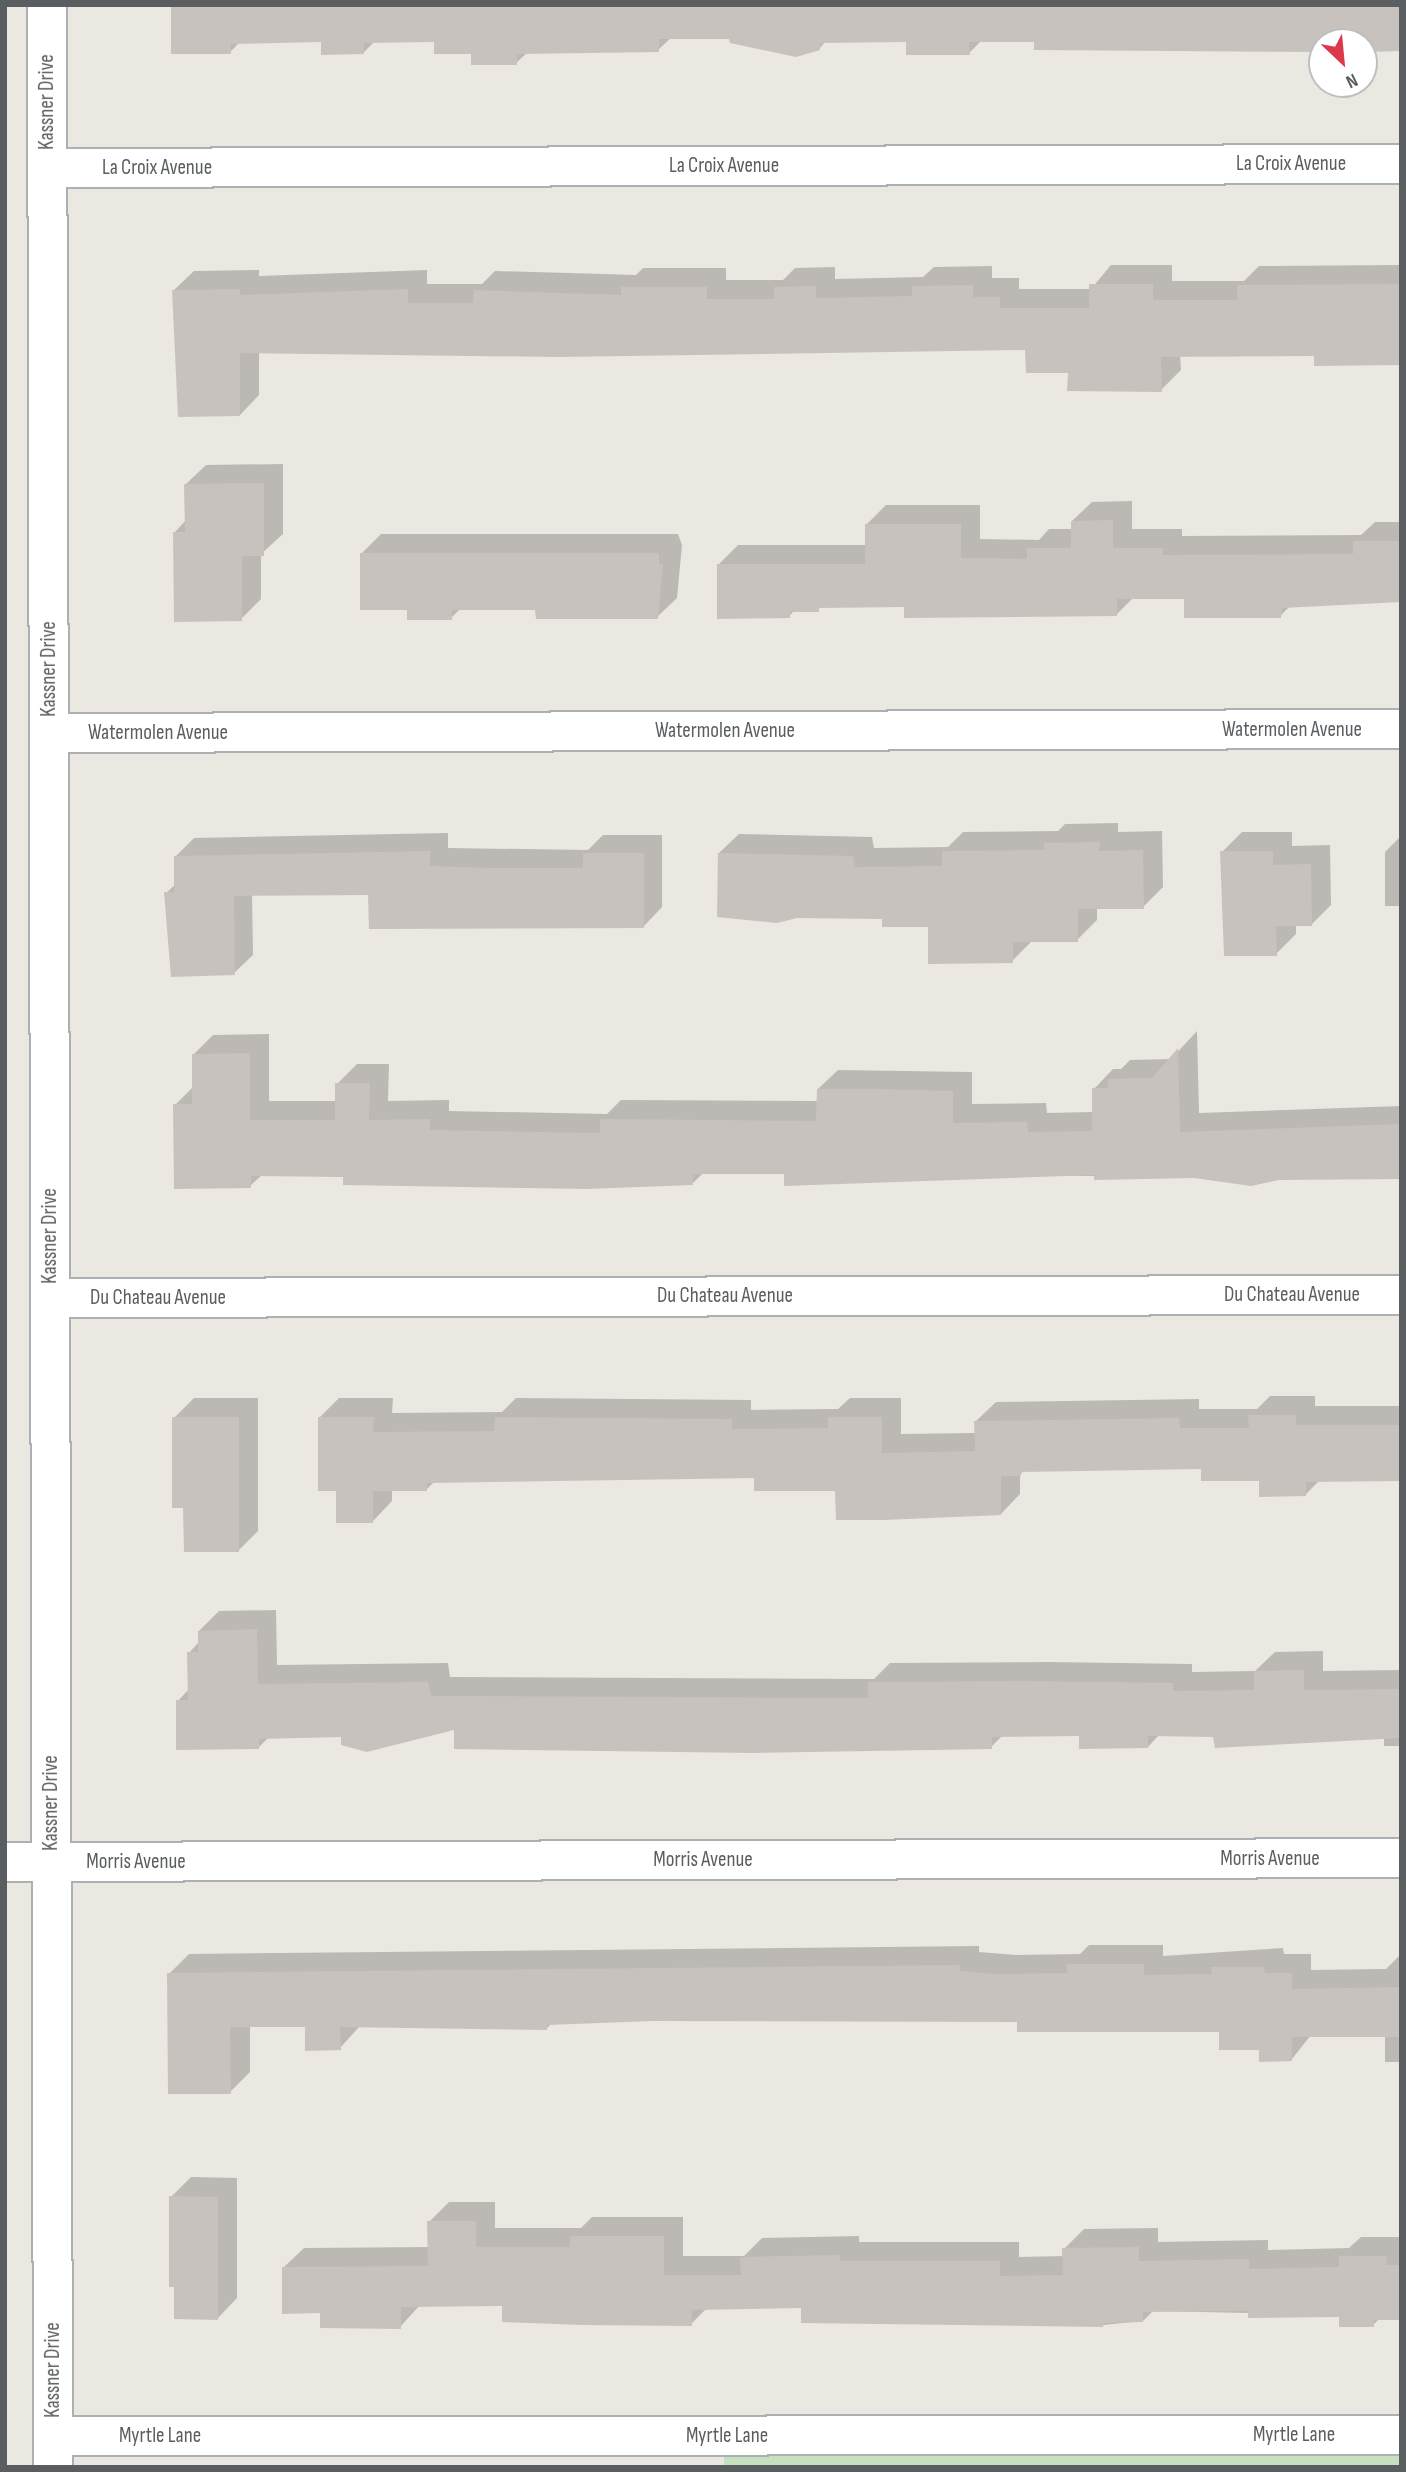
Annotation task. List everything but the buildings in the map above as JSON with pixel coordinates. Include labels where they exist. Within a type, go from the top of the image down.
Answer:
[{"type":"street","name":"Kassner Drive","points":[[47,5],[53,2452]]},
{"type":"street","name":"La Croix Avenue","points":[[47,168],[1401,164]]},
{"type":"street","name":"Watermolen Avenue","points":[[49,733],[1401,729]]},
{"type":"street","name":"Du Chateau Avenue","points":[[50,1298],[1401,1295]]},
{"type":"street","name":"Morris Avenue","points":[[5,1863],[1401,1858]]},
{"type":"street","name":"Myrtle Lane","points":[[53,2452],[1401,2435]]},
{"type":"green space","points":[[1401,2435],[1401,2467],[724,2467],[724,2436]]}]
